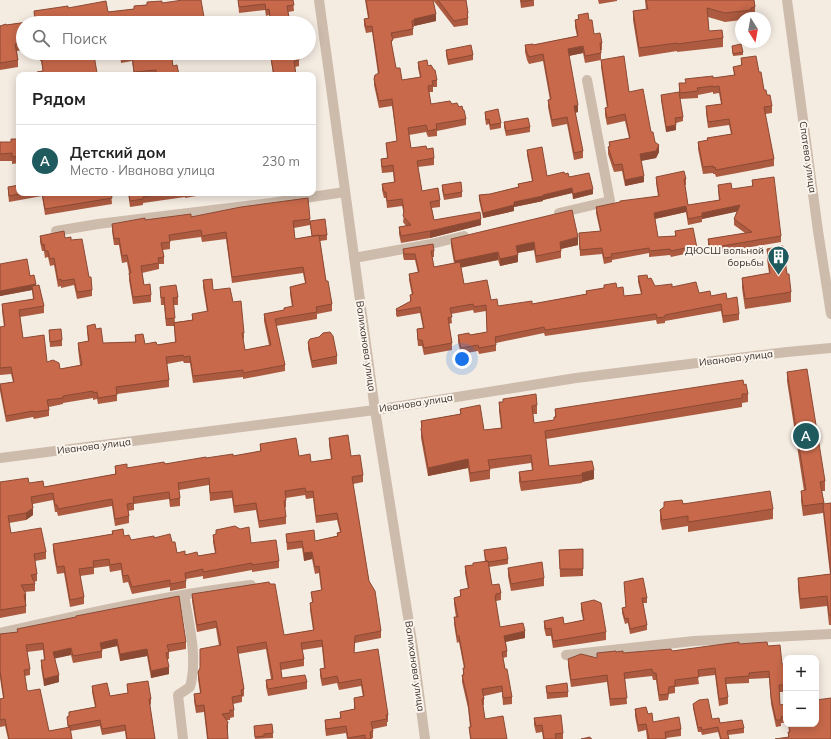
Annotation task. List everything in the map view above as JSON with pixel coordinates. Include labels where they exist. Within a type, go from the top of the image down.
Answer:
[{"type":"street","name":"Валиханова улица","points":[[319,0],[374,410],[413,648],[425,739]]},
{"type":"street","name":"Спатева улица","points":[[787,0],[818,231],[831,313]]},
{"type":"street","points":[[548,216],[610,201],[587,80]]},
{"type":"street","points":[[56,232],[98,224],[271,203],[345,192]]},
{"type":"street","points":[[354,258],[431,244],[470,235]]},
{"type":"street","name":"Иванова улица","points":[[0,458],[374,410],[576,378],[831,348]]},
{"type":"street","points":[[0,633],[72,616],[203,591],[255,585]]},
{"type":"street","points":[[183,739],[178,695],[190,687],[193,678],[193,662],[184,595]]},
{"type":"street","points":[[566,655],[694,641],[831,634]]},
{"type":"building","points":[[183,0],[201,0],[204,16],[34,16],[34,11],[68,6],[68,8],[106,1],[108,12],[134,9],[134,6],[147,5],[147,2],[162,1],[162,3]]},
{"type":"building","points":[[238,0],[293,0],[294,5],[287,6],[289,16],[270,16],[269,9],[266,10],[265,4],[239,7]]},
{"type":"building","points":[[366,0],[433,0],[436,14],[414,19],[414,21],[412,21],[413,29],[391,33],[396,68],[400,68],[402,80],[421,77],[418,62],[427,60],[428,66],[431,65],[435,70],[437,80],[432,81],[433,85],[428,86],[431,104],[450,101],[452,104],[457,103],[459,107],[462,106],[466,119],[436,124],[437,129],[428,131],[426,125],[408,128],[411,148],[426,146],[427,149],[433,148],[434,158],[417,161],[422,191],[438,188],[440,200],[430,202],[434,220],[480,212],[481,219],[401,236],[399,227],[411,225],[403,216],[404,210],[402,199],[387,201],[386,192],[384,192],[382,184],[395,182],[393,165],[382,167],[381,159],[388,158],[386,143],[397,141],[392,99],[379,101],[374,79],[375,75],[379,73],[372,26],[366,27],[364,19],[369,18]]},
{"type":"building","points":[[438,0],[466,0],[468,18],[454,21]]},
{"type":"building","points":[[521,0],[532,0],[521,2]]},
{"type":"building","points":[[646,0],[754,0],[755,7],[751,8],[751,10],[725,13],[707,8],[709,31],[722,30],[723,38],[639,48],[633,11],[648,9]]},
{"type":"building","points":[[588,13],[589,20],[592,20],[594,34],[600,33],[602,43],[600,43],[601,53],[585,56],[583,46],[568,49],[578,105],[574,106],[583,151],[574,153],[567,117],[552,120],[548,100],[551,99],[543,54],[529,57],[525,45],[533,45],[578,36],[575,20],[579,19],[578,15]]},
{"type":"building","points":[[16,24],[15,44],[16,60],[18,60],[0,63],[0,26]]},
{"type":"building","points":[[471,45],[473,55],[448,60],[446,50]]},
{"type":"building","points":[[735,45],[735,48],[742,48],[743,52],[733,54],[732,46]]},
{"type":"building","points":[[624,56],[629,92],[643,89],[651,132],[653,132],[655,142],[659,145],[656,151],[640,154],[644,176],[625,180],[622,164],[614,165],[608,147],[610,146],[609,142],[630,138],[625,114],[607,118],[605,108],[608,107],[601,60]]},
{"type":"building","points":[[756,56],[759,72],[761,72],[764,90],[766,90],[767,95],[770,95],[772,106],[764,107],[774,159],[716,170],[713,166],[703,167],[698,142],[708,140],[707,138],[732,134],[729,119],[708,122],[706,106],[722,104],[719,86],[697,88],[698,91],[680,93],[679,83],[686,83],[685,79],[713,76],[713,78],[735,75],[733,67],[742,65],[741,58]]},
{"type":"building","points":[[42,60],[95,60],[97,72],[37,72],[43,71]]},
{"type":"building","points":[[133,60],[172,60],[173,66],[177,65],[178,72],[156,72],[156,70],[134,72]]},
{"type":"building","points":[[271,60],[299,60],[294,61],[296,72],[273,72]]},
{"type":"building","points":[[679,92],[683,117],[675,118],[676,125],[666,127],[661,95]]},
{"type":"building","points":[[498,109],[501,123],[490,125],[489,119],[486,120],[485,112]]},
{"type":"building","points":[[528,118],[530,127],[506,131],[504,122]]},
{"type":"building","points":[[11,139],[16,139],[16,156],[12,157],[12,153],[0,154],[0,142],[11,142]]},
{"type":"building","points":[[542,147],[547,176],[564,172],[565,174],[568,173],[569,177],[589,173],[593,189],[573,194],[572,188],[514,202],[514,205],[483,213],[479,195],[519,187],[518,184],[533,181],[527,150]]},
{"type":"building","points":[[684,171],[688,205],[720,200],[718,185],[731,183],[732,189],[753,186],[752,180],[774,177],[781,236],[710,248],[708,239],[752,232],[734,219],[740,205],[702,213],[702,216],[688,219],[686,206],[654,213],[658,237],[676,236],[675,231],[693,228],[697,248],[686,250],[685,248],[671,251],[670,249],[649,251],[649,248],[611,254],[612,257],[604,258],[602,248],[580,250],[579,233],[601,231],[596,207],[620,201],[659,196],[656,177]]},
{"type":"building","points":[[461,182],[462,192],[444,195],[442,185]]},
{"type":"building","points":[[16,186],[16,195],[9,196],[8,187]]},
{"type":"building","points":[[43,196],[112,196],[112,198],[45,209]]},
{"type":"building","points":[[129,196],[150,196],[143,197],[143,199],[130,201]]},
{"type":"building","points":[[308,198],[310,219],[293,221],[295,239],[319,235],[326,281],[328,281],[332,304],[316,307],[317,312],[275,319],[285,365],[243,373],[243,370],[193,376],[190,356],[184,357],[183,355],[166,357],[169,380],[116,387],[117,395],[98,398],[97,392],[93,393],[93,391],[63,396],[63,398],[47,400],[49,410],[33,411],[6,416],[0,384],[14,382],[11,367],[0,368],[0,327],[5,326],[2,304],[34,299],[32,286],[39,285],[44,306],[19,310],[23,338],[44,335],[47,362],[53,360],[59,363],[60,369],[82,365],[78,343],[89,341],[87,326],[95,324],[96,329],[101,328],[103,343],[136,342],[135,335],[143,334],[145,344],[156,342],[157,345],[176,342],[174,323],[193,320],[192,314],[208,311],[203,280],[212,279],[213,290],[230,288],[233,302],[241,301],[244,333],[242,333],[245,350],[271,345],[264,314],[284,310],[284,308],[293,306],[290,287],[306,283],[303,267],[232,277],[226,232],[202,236],[201,230],[169,235],[170,242],[161,243],[164,257],[158,258],[159,263],[141,266],[144,285],[150,284],[151,295],[133,297],[129,273],[131,273],[127,255],[122,256],[119,238],[114,239],[112,224],[145,218],[145,220],[191,214],[191,217],[241,207]]},
{"type":"building","points":[[572,210],[578,237],[560,242],[561,251],[536,256],[534,242],[516,246],[518,255],[500,259],[498,252],[455,261],[451,239]]},
{"type":"building","points":[[325,219],[327,235],[312,236],[310,221]]},
{"type":"building","points":[[64,231],[65,238],[71,237],[71,240],[82,239],[89,277],[91,277],[92,290],[77,292],[74,279],[58,280],[54,258],[50,259],[48,251],[45,251],[44,244],[42,245],[40,236]]},
{"type":"building","points":[[433,244],[434,251],[431,251],[434,267],[460,262],[464,284],[487,280],[491,300],[497,299],[498,306],[532,301],[532,304],[587,294],[586,291],[604,288],[604,285],[616,283],[617,288],[623,287],[624,296],[642,294],[638,276],[647,275],[648,279],[651,278],[655,286],[672,284],[672,287],[696,282],[699,293],[710,291],[711,296],[726,293],[727,299],[737,297],[739,314],[723,316],[721,304],[665,315],[665,317],[657,318],[656,314],[545,330],[544,327],[495,337],[496,345],[479,348],[478,345],[461,348],[458,335],[469,333],[470,335],[487,332],[486,305],[474,307],[473,304],[450,308],[452,317],[448,318],[452,343],[424,348],[422,340],[418,340],[417,329],[424,328],[420,307],[397,311],[396,309],[411,301],[410,295],[413,294],[409,274],[419,272],[415,254],[404,254],[403,249]]},
{"type":"building","name":"ДЮСШ вольной борьбы","points":[[783,246],[791,292],[745,299],[742,278],[770,273],[767,249]]},
{"type":"building","points":[[27,259],[30,276],[34,275],[36,284],[0,291],[0,264]]},
{"type":"building","points":[[176,285],[178,297],[173,298],[175,318],[166,319],[164,297],[161,298],[160,287]]},
{"type":"building","points":[[61,329],[62,340],[50,342],[49,330]]},
{"type":"building","points":[[330,332],[333,336],[337,356],[312,361],[308,342],[310,339],[319,337],[323,333]]},
{"type":"building","points":[[807,369],[825,481],[820,482],[824,503],[803,506],[801,491],[806,490],[787,372]]},
{"type":"building","points":[[743,380],[744,385],[746,384],[748,394],[742,394],[742,398],[545,431],[549,466],[592,461],[594,470],[582,473],[582,475],[521,482],[519,472],[533,470],[531,455],[488,460],[490,470],[470,473],[468,459],[428,468],[421,421],[461,414],[460,409],[480,405],[484,430],[502,428],[499,402],[503,402],[503,399],[536,394],[537,405],[532,406],[534,423],[554,420],[554,417],[556,417],[555,409]]},
{"type":"building","points":[[348,435],[351,456],[360,455],[363,475],[352,477],[369,581],[375,591],[381,631],[355,636],[354,653],[378,649],[388,715],[386,715],[387,719],[371,722],[373,731],[370,732],[371,739],[365,739],[365,735],[348,738],[346,726],[326,729],[325,720],[341,718],[340,712],[355,709],[354,698],[364,696],[361,679],[339,683],[337,676],[322,679],[320,669],[325,668],[322,640],[301,643],[304,659],[280,663],[282,678],[305,675],[307,682],[268,689],[266,680],[273,679],[266,642],[237,647],[244,689],[241,690],[242,695],[232,697],[234,710],[230,710],[230,713],[222,714],[228,722],[228,739],[208,739],[204,705],[196,706],[194,694],[201,693],[198,672],[200,668],[200,649],[221,645],[216,621],[197,625],[192,594],[269,582],[270,584],[275,584],[284,635],[314,630],[310,603],[313,602],[311,592],[322,590],[319,566],[315,567],[312,552],[304,553],[302,541],[287,543],[286,534],[314,530],[315,541],[338,536],[337,533],[341,532],[337,513],[316,516],[313,491],[306,492],[305,488],[285,491],[286,500],[284,501],[286,517],[259,521],[256,503],[234,506],[232,491],[210,493],[209,478],[178,483],[180,498],[170,500],[169,492],[133,497],[134,503],[127,504],[129,516],[115,519],[112,499],[58,509],[57,505],[55,505],[53,493],[31,497],[33,508],[26,513],[8,516],[11,533],[41,528],[46,552],[34,554],[37,574],[31,575],[35,584],[21,585],[26,594],[24,595],[26,606],[0,610],[0,482],[28,478],[29,483],[43,481],[44,487],[116,474],[115,466],[127,464],[127,468],[164,462],[165,464],[206,457],[233,454],[233,456],[261,451],[260,444],[296,438],[299,456],[310,454],[311,462],[332,459],[329,438]]},
{"type":"building","points":[[770,491],[773,509],[688,522],[688,516],[662,520],[660,510],[664,507],[664,502],[682,500],[683,504]]},
{"type":"building","points":[[831,503],[831,574],[823,504]]},
{"type":"building","points":[[235,526],[240,529],[249,527],[251,543],[276,540],[279,561],[252,565],[252,563],[203,572],[203,569],[185,573],[186,581],[170,584],[170,580],[132,587],[128,575],[123,576],[121,563],[110,565],[109,559],[93,561],[94,567],[79,569],[84,597],[70,600],[64,566],[57,567],[53,544],[113,534],[112,531],[123,529],[124,536],[129,535],[131,540],[154,536],[154,538],[170,534],[172,542],[175,542],[177,553],[185,551],[185,555],[197,552],[198,556],[216,553],[213,535],[216,534],[216,530]]},
{"type":"building","points":[[506,547],[508,559],[489,562],[486,561],[484,550]]},
{"type":"building","points":[[583,549],[583,569],[560,569],[559,550]]},
{"type":"building","points":[[488,561],[492,585],[499,584],[501,593],[496,594],[495,596],[500,627],[523,623],[525,631],[504,636],[507,651],[502,652],[512,697],[503,698],[502,686],[482,689],[485,719],[503,716],[507,739],[471,739],[468,701],[462,675],[464,675],[463,668],[465,668],[454,617],[458,617],[454,598],[461,596],[460,590],[469,588],[465,566],[473,565],[473,563]]},
{"type":"building","points":[[542,562],[544,578],[511,584],[508,568]]},
{"type":"building","points":[[831,574],[831,615],[829,615],[827,596],[800,599],[798,578]]},
{"type":"building","points":[[643,578],[647,598],[642,598],[647,625],[630,629],[628,618],[625,619],[622,608],[626,607],[624,582]]},
{"type":"building","points":[[179,596],[186,642],[167,645],[169,652],[166,653],[169,667],[151,671],[147,649],[120,654],[117,639],[100,643],[102,651],[73,656],[71,648],[53,652],[59,675],[44,679],[41,660],[45,660],[43,643],[26,645],[30,669],[24,670],[27,690],[40,689],[49,731],[70,727],[72,739],[9,739],[5,719],[0,720],[0,699],[4,698],[0,671],[0,634],[18,632],[17,629],[76,616]]},
{"type":"building","points":[[594,600],[601,603],[606,632],[553,641],[551,628],[546,629],[544,621],[563,617],[564,624],[584,620],[581,603]]},
{"type":"building","points":[[739,642],[739,644],[767,642],[768,646],[780,645],[783,664],[783,685],[779,685],[780,705],[783,704],[783,717],[781,717],[781,720],[776,720],[771,697],[769,671],[749,673],[749,676],[725,678],[728,697],[719,699],[715,668],[698,670],[699,677],[675,680],[675,686],[669,687],[668,694],[659,695],[656,673],[653,673],[652,669],[624,673],[627,698],[610,699],[607,675],[571,680],[568,659],[581,654],[597,658],[597,653],[616,651],[623,651],[623,653],[671,649],[672,651]]},
{"type":"building","points":[[148,681],[155,739],[127,739],[125,725],[102,729],[100,720],[68,726],[67,717],[69,716],[69,712],[96,707],[92,686],[107,683],[110,696],[128,693],[127,684]]},
{"type":"building","points":[[567,683],[568,692],[547,693],[546,686]]},
{"type":"building","points":[[831,698],[831,739],[775,739],[789,737],[789,727],[819,727],[819,700]]},
{"type":"building","points":[[708,699],[712,719],[719,718],[720,723],[742,720],[744,728],[727,731],[729,739],[721,739],[718,727],[702,730],[701,727],[698,728],[693,704],[699,700]]},
{"type":"building","points":[[646,707],[648,714],[652,713],[653,722],[679,717],[681,729],[665,732],[666,739],[649,739],[646,724],[638,725],[635,709]]},
{"type":"building","points":[[561,715],[563,733],[555,734],[556,739],[544,739],[542,725],[536,726],[534,718]]},
{"type":"building","points":[[272,724],[273,733],[255,737],[254,726]]},
{"type":"place","name":"ДЮСШ вольной борьбы","points":[[779,276]]},
{"type":"place","name":"Детский дом","points":[[806,436]]}]
